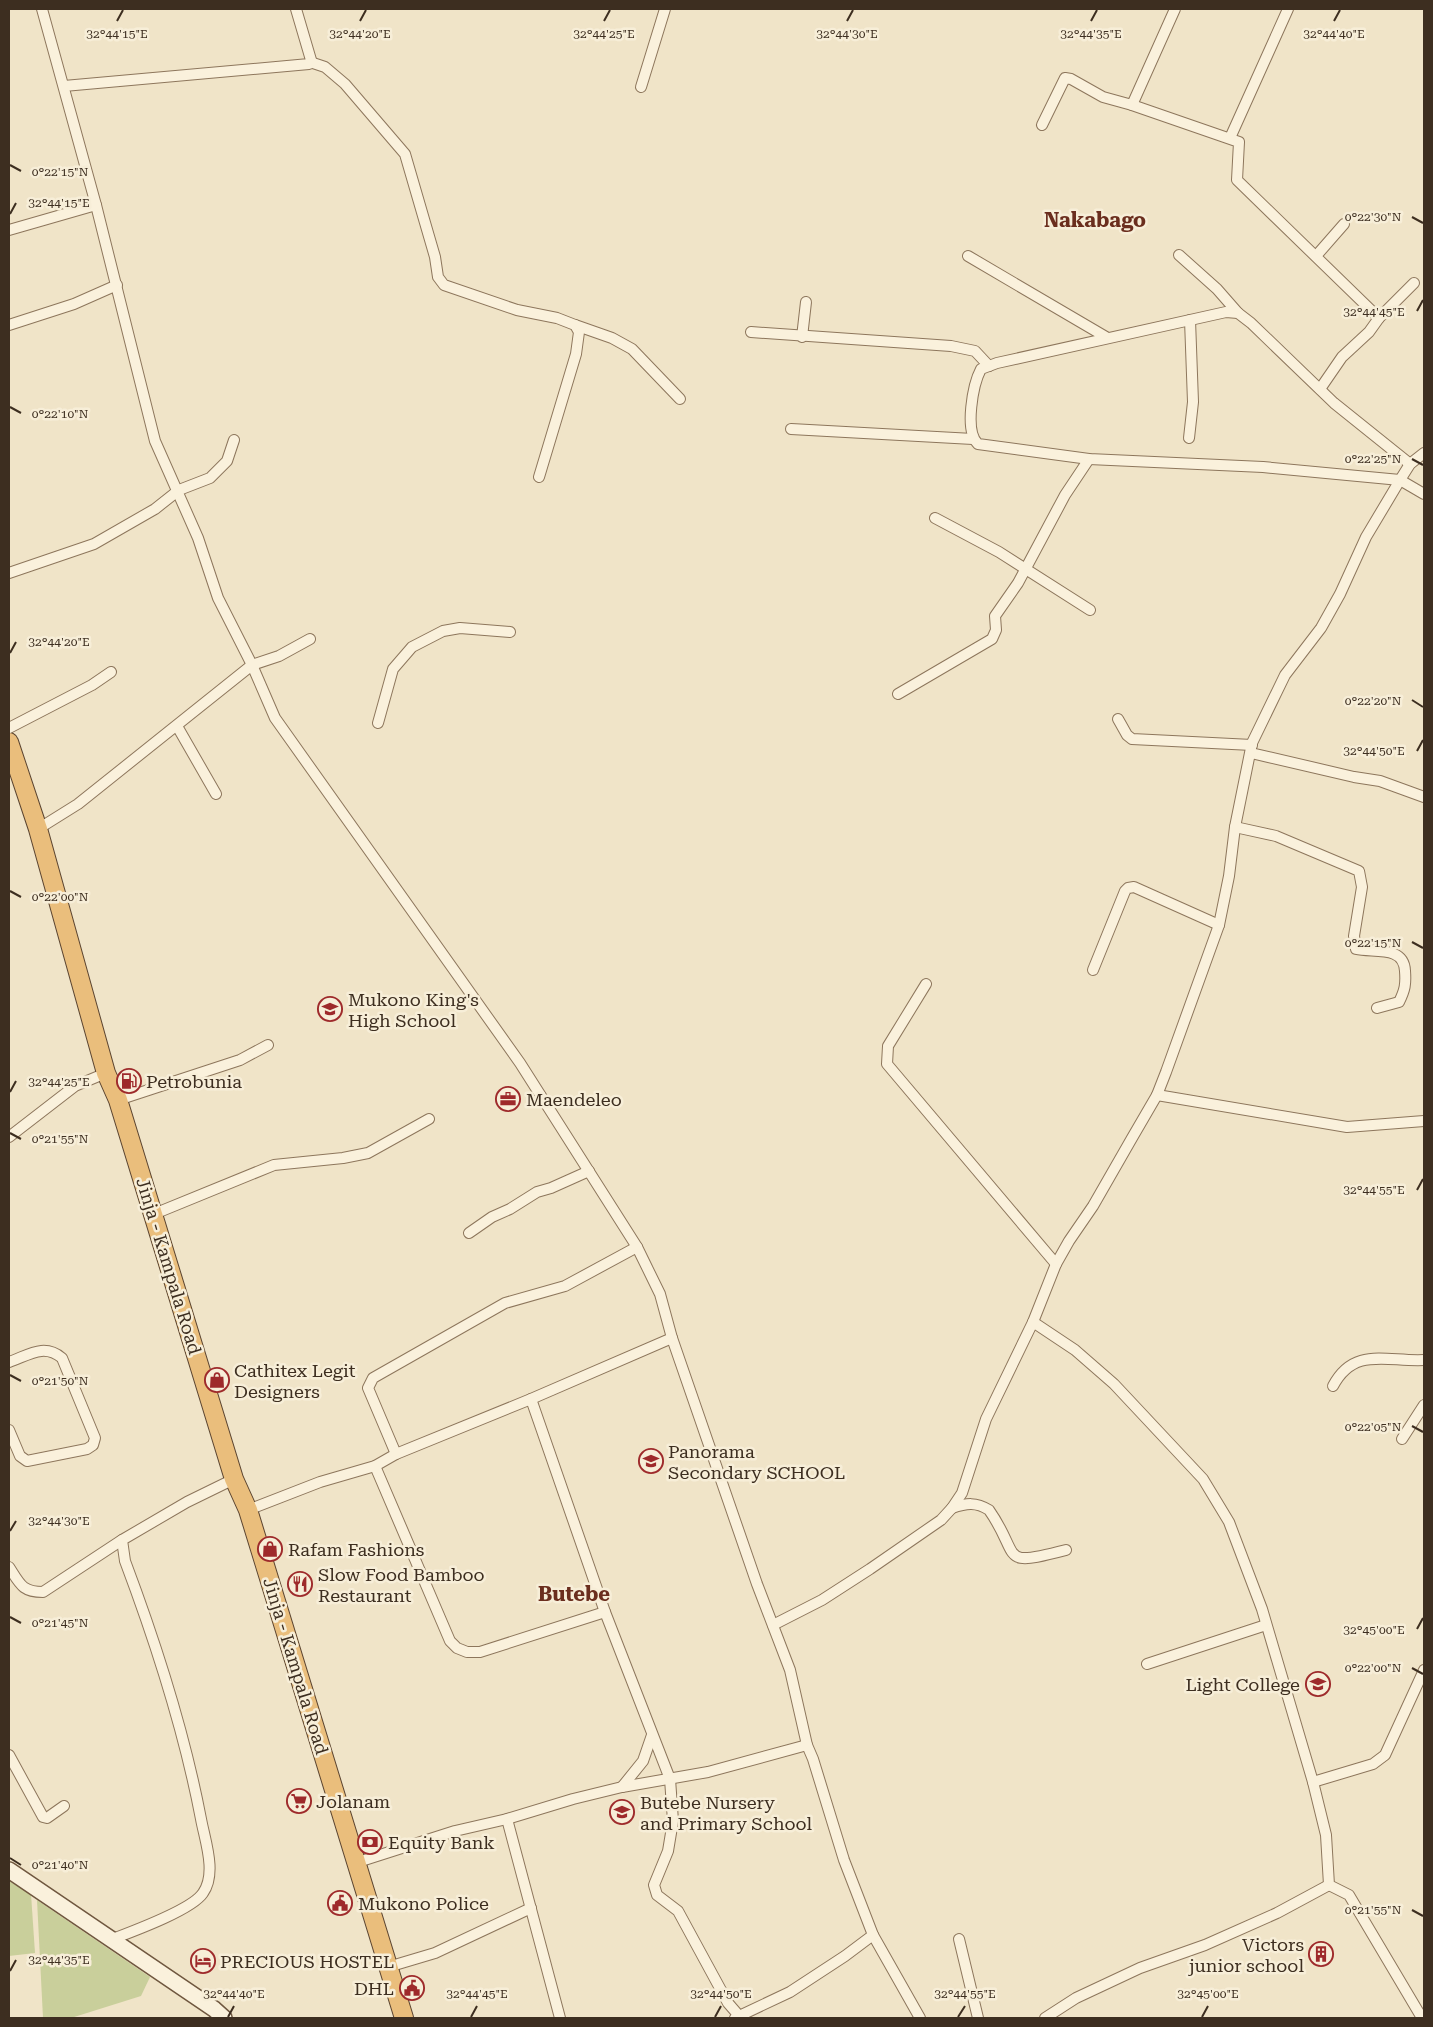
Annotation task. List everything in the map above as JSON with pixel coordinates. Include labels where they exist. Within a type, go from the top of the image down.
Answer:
[{"type":"highway","name":"Jinja - Kampala Road","points":[[9,742],[38,829],[106,1073],[118,1100],[234,1478],[248,1510],[404,2018]]},
{"type":"main road","points":[[9,1870],[215,2015]]},
{"type":"street","points":[[42,9],[117,285],[155,441],[178,490],[218,598],[252,665],[275,718],[520,1063],[637,1247],[660,1294],[672,1338],[757,1584],[790,1670],[807,1745],[844,1860],[872,1935],[920,2018]]},
{"type":"street","points":[[296,9],[305,35],[310,62]]},
{"type":"street","points":[[641,87],[665,9]]},
{"type":"street","points":[[1132,105],[1175,9]]},
{"type":"street","points":[[1230,138],[1288,9]]},
{"type":"street","points":[[64,86],[243,71],[309,64],[310,62],[325,67],[345,84],[405,154],[435,257],[438,277],[444,285],[517,310],[557,318],[612,338],[632,349],[680,400]]},
{"type":"street","points":[[1042,125],[1065,78],[1071,79],[1103,97],[1132,105],[1238,142],[1237,180],[1379,318]]},
{"type":"street","points":[[9,230],[96,205]]},
{"type":"street","points":[[1316,256],[1344,224]]},
{"type":"street","points":[[1180,255],[1217,289],[1238,313],[1353,419],[1410,464]]},
{"type":"street","points":[[968,256],[1106,337]]},
{"type":"street","points":[[1320,389],[1342,357],[1369,332],[1379,318],[1414,283]]},
{"type":"street","points":[[9,325],[74,304],[117,285]]},
{"type":"street","points":[[802,337],[806,302]]},
{"type":"street","points":[[1238,313],[1226,312],[1106,337],[980,369],[974,385],[971,423],[973,439],[978,444],[1000,448],[1089,459],[1263,467],[1400,480],[1424,494]]},
{"type":"street","points":[[1190,320],[1193,402],[1190,438]]},
{"type":"street","points":[[539,477],[576,354],[579,332],[576,325]]},
{"type":"street","points":[[751,332],[951,346],[975,351],[988,366]]},
{"type":"street","points":[[792,429],[973,439]]},
{"type":"street","points":[[9,573],[94,544],[155,509],[178,490],[210,478],[227,461],[234,440]]},
{"type":"street","points":[[773,1626],[822,1600],[941,1520],[952,1508],[965,1486],[986,1419],[1032,1322],[1056,1264],[1069,1241],[1094,1206],[1157,1095],[1219,925],[1229,876],[1235,827],[1251,749],[1285,675],[1322,628],[1366,537],[1410,464],[1424,453]]},
{"type":"street","points":[[898,694],[992,639],[996,630],[995,616],[1025,569],[1065,495],[1089,459]]},
{"type":"street","points":[[935,518],[1025,569],[1090,610]]},
{"type":"street","points":[[378,724],[393,669],[412,647],[443,631],[460,628],[510,632]]},
{"type":"street","points":[[38,829],[78,804],[252,665],[279,656],[310,639]]},
{"type":"street","points":[[9,728],[92,685],[111,672]]},
{"type":"street","points":[[1118,719],[1127,736],[1132,739],[1251,749],[1354,777],[1380,781],[1424,797]]},
{"type":"street","points":[[177,726],[216,794]]},
{"type":"street","points":[[1235,827],[1276,836],[1359,871],[1362,887],[1354,936],[1356,950],[1394,953],[1400,957],[1405,966],[1406,988],[1399,1002],[1377,1008]]},
{"type":"street","points":[[1093,970],[1125,891],[1128,888],[1134,887],[1219,925]]},
{"type":"street","points":[[926,984],[888,1046],[887,1064],[1056,1264]]},
{"type":"street","points":[[118,1100],[240,1060],[268,1045]]},
{"type":"street","points":[[9,1137],[75,1086],[106,1073]]},
{"type":"street","points":[[1157,1095],[1347,1127],[1424,1122]]},
{"type":"street","points":[[154,1214],[274,1165],[343,1158],[368,1153],[430,1119]]},
{"type":"street","points":[[469,1233],[492,1217],[510,1209],[537,1192],[551,1188],[589,1171]]},
{"type":"street","points":[[396,1454],[368,1388],[373,1378],[505,1304],[565,1286],[637,1247]]},
{"type":"street","points":[[1032,1322],[1075,1350],[1114,1384],[1203,1479],[1229,1522],[1266,1625],[1313,1782],[1326,1835],[1328,1884]]},
{"type":"street","points":[[248,1510],[320,1482],[375,1466],[396,1454],[531,1399],[672,1338]]},
{"type":"street","points":[[9,1362],[43,1350],[53,1350],[62,1358],[95,1438],[93,1445],[87,1448],[27,1461],[20,1456],[9,1430]]},
{"type":"street","points":[[1333,1386],[1348,1365],[1368,1358],[1424,1360]]},
{"type":"street","points":[[531,1399],[605,1612],[670,1779],[673,1821],[668,1851],[654,1885],[657,1895],[678,1911],[684,1920],[715,1982],[738,2017],[790,1992],[845,1956],[872,1935]]},
{"type":"street","points":[[1402,1439],[1424,1405]]},
{"type":"street","points":[[375,1466],[436,1611],[450,1641],[457,1648],[467,1652],[480,1652],[605,1612]]},
{"type":"street","points":[[9,1567],[23,1588],[32,1592],[43,1592],[122,1540],[187,1502],[234,1478]]},
{"type":"street","points":[[952,1508],[965,1503],[975,1504],[989,1510],[1010,1552],[1017,1558],[1026,1560],[1066,1550]]},
{"type":"street","points":[[110,1940],[196,1902],[208,1885],[209,1861],[186,1745],[170,1689],[125,1561],[122,1540]]},
{"type":"street","points":[[1147,1664],[1266,1625]]},
{"type":"street","points":[[1313,1782],[1373,1764],[1385,1755],[1424,1670]]},
{"type":"street","points":[[622,1787],[643,1761],[652,1735]]},
{"type":"street","points":[[355,1863],[455,1830],[507,1819],[622,1787],[670,1779],[771,1756],[807,1745]]},
{"type":"street","points":[[9,1755],[43,1817],[47,1818],[64,1806]]},
{"type":"street","points":[[507,1819],[560,2018]]},
{"type":"street","points":[[1045,2018],[1076,1998],[1140,1968],[1205,1945],[1277,1913],[1328,1884]]},
{"type":"street","points":[[1328,1884],[1349,1895],[1422,2018]]},
{"type":"street","points":[[388,1967],[435,1953],[531,1908]]},
{"type":"street","points":[[959,1939],[978,2018]]},
{"type":"green space","points":[[9,1881],[31,1894],[35,1953],[9,1956]]},
{"type":"green space","points":[[37,1900],[150,1977],[141,1996],[71,2018],[43,2018]]},
{"type":"place","name":"Mukono King's High School","points":[[330,1009]]},
{"type":"place","name":"Petrobunia","points":[[129,1081]]},
{"type":"place","name":"Maendeleo","points":[[508,1099]]},
{"type":"place","name":"Cathitex Legit Designers","points":[[217,1380]]},
{"type":"place","name":"Panorama Secondary SCHOOL","points":[[651,1461]]},
{"type":"place","name":"Rafam Fashions","points":[[270,1549]]},
{"type":"place","name":"Slow Food Bamboo Restaurant","points":[[300,1584]]},
{"type":"place","name":"Light College","points":[[1318,1684]]},
{"type":"place","name":"Jolanam","points":[[299,1801]]},
{"type":"place","name":"Butebe Nursery and Primary School","points":[[622,1812]]},
{"type":"place","name":"Equity Bank","points":[[370,1842]]},
{"type":"place","name":"Mukono Police","points":[[340,1903]]},
{"type":"place","name":"Victors junior school","points":[[1321,1954]]},
{"type":"place","name":"PRECIOUS HOSTEL","points":[[203,1961]]},
{"type":"place","name":"DHL","points":[[412,1988]]},
{"type":"district","name":"Nakabago","points":[[1095,220]]},
{"type":"district","name":"Butebe","points":[[574,1594]]}]
